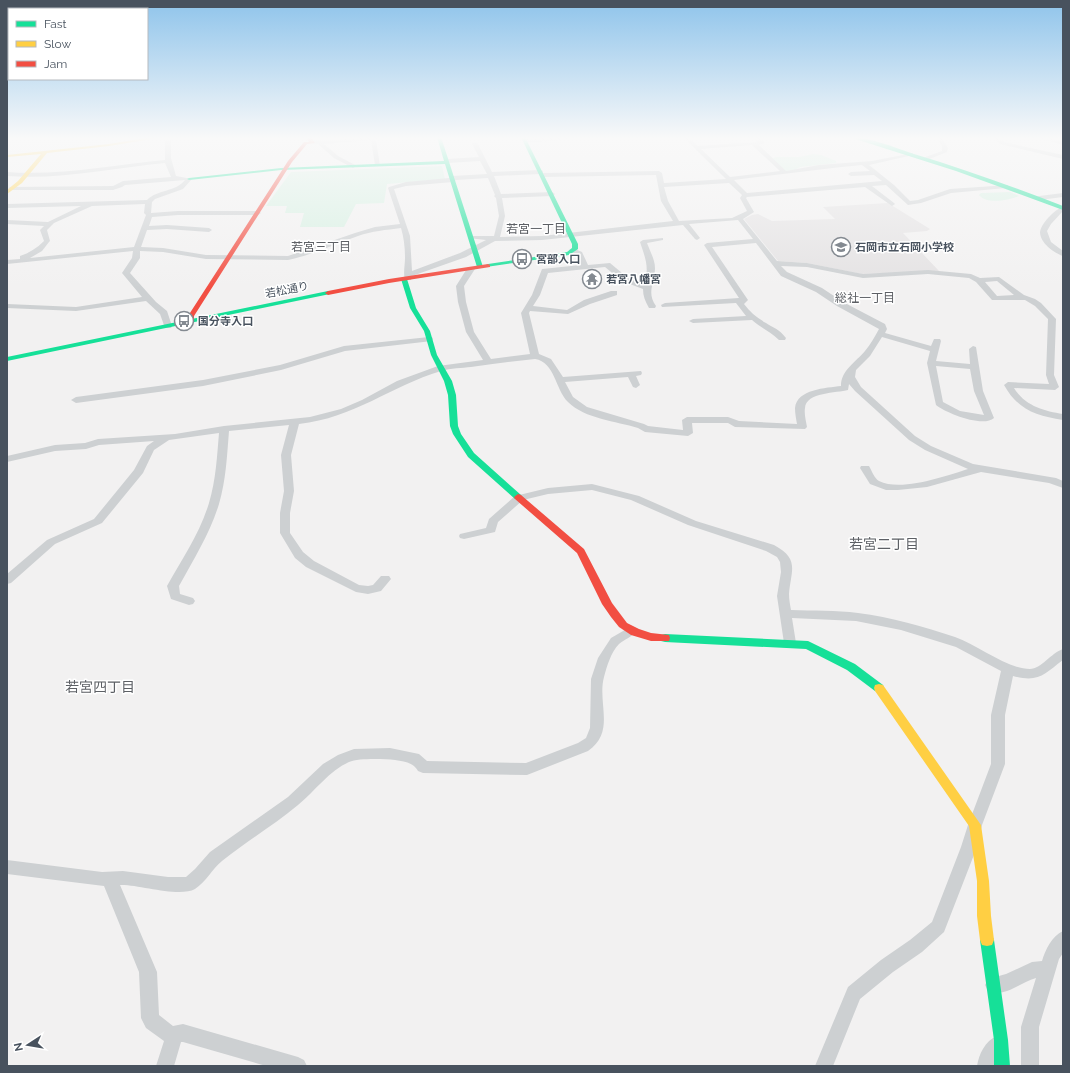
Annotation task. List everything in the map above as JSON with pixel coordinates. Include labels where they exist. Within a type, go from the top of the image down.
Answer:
[{"type":"main road","points":[[191,321],[191,316],[274,187]]},
{"type":"main road","points":[[455,187],[474,249],[475,268]]},
{"type":"main road","points":[[549,187],[576,246],[573,250]]},
{"type":"main road","points":[[1009,187],[1063,208]]},
{"type":"main road","name":"若松通り","points":[[7,359],[406,277],[559,255],[573,250]]},
{"type":"main road","points":[[406,277],[413,308],[427,331],[441,368],[448,381],[452,395],[454,426],[457,434],[471,455],[494,477],[581,551],[612,614],[622,625],[630,631],[651,637],[808,645],[829,654],[876,684],[889,701],[975,825],[983,881],[987,942],[1001,1040],[1002,1066]]},
{"type":"street","points":[[10,190],[116,187]]},
{"type":"street","points":[[7,206],[148,202],[160,193],[183,187]]},
{"type":"street","points":[[394,187],[391,188],[404,226],[409,257],[406,277],[474,249],[497,237],[501,224],[502,212],[494,187]]},
{"type":"street","points":[[662,187],[662,195],[666,206],[677,223]]},
{"type":"street","points":[[737,187],[745,195]]},
{"type":"street","points":[[745,195],[831,187]]},
{"type":"street","points":[[869,187],[892,204]]},
{"type":"street","points":[[893,187],[908,203],[919,202],[950,191],[994,187]]},
{"type":"street","points":[[497,196],[552,194]]},
{"type":"street","points":[[470,237],[495,239],[542,238],[684,222],[739,218],[751,212],[743,198],[745,195]]},
{"type":"street","points":[[1039,198],[1063,195]]},
{"type":"street","points":[[148,202],[149,215],[137,249],[136,258],[126,273],[148,298],[164,313],[168,326]]},
{"type":"street","points":[[7,222],[48,224],[91,204]]},
{"type":"street","points":[[1063,208],[1060,210],[1054,221],[1045,228],[1044,233],[1048,243],[1056,251],[1063,254]]},
{"type":"street","points":[[149,215],[258,213]]},
{"type":"street","points":[[7,459],[55,448],[168,437],[224,429],[310,420],[344,411],[365,402],[400,383],[441,368],[535,356],[541,356],[547,360],[570,399],[590,410],[623,420],[645,429],[688,433],[687,420],[728,420],[735,422],[735,424],[802,427],[800,408],[802,402],[813,393],[845,388],[845,381],[850,369],[867,354],[880,334],[882,326],[840,304],[819,290],[789,278],[774,263],[739,218]]},
{"type":"street","points":[[684,222],[696,238]]},
{"type":"street","points":[[7,267],[35,252],[45,244],[47,241],[43,230],[48,224]]},
{"type":"street","points":[[144,228],[167,226],[209,230]]},
{"type":"street","points":[[7,262],[137,249],[163,250],[206,257],[230,256],[273,258],[298,256],[357,234],[376,229],[404,226]]},
{"type":"street","points":[[651,226],[662,242],[643,242],[652,263],[652,272],[646,295],[652,306]]},
{"type":"street","points":[[757,242],[707,245],[744,300],[741,300],[740,304],[744,309],[753,318],[764,326],[773,329],[782,338]]},
{"type":"street","points":[[573,250],[579,254],[586,267]]},
{"type":"street","points":[[774,263],[807,265],[863,276],[928,272],[971,276],[979,280],[996,298],[1030,298],[1036,302],[1052,319],[1050,375],[1055,386],[1008,385],[1013,396],[1019,401],[1042,414],[1063,417]]},
{"type":"street","points":[[535,356],[526,316],[527,308],[536,295],[545,271],[607,265],[624,280],[634,285],[648,287]]},
{"type":"street","points":[[475,268],[460,286],[462,302],[470,332],[488,361]]},
{"type":"street","points":[[979,280],[1000,279],[1021,297]]},
{"type":"street","points":[[527,308],[550,312],[568,312],[587,302],[614,293]]},
{"type":"street","points":[[7,306],[76,309],[148,298]]},
{"type":"street","points":[[665,305],[741,300]]},
{"type":"street","points":[[693,320],[753,318]]},
{"type":"street","points":[[880,334],[936,345],[931,362],[939,403],[960,416],[989,418],[988,410],[983,405],[977,387],[973,349]]},
{"type":"street","points":[[76,400],[203,383],[281,367],[344,349],[429,338]]},
{"type":"street","points":[[931,362],[974,368]]},
{"type":"street","points":[[560,380],[635,374],[636,385]]},
{"type":"street","points":[[849,374],[853,384],[858,389],[912,438],[928,448],[971,467],[1052,480],[1063,485]]},
{"type":"street","points":[[295,422],[286,455],[289,491],[285,513],[285,533],[299,555],[310,564],[356,588],[368,590],[377,588],[385,579]]},
{"type":"street","points":[[189,601],[175,596],[173,586],[202,535],[214,504],[220,478],[224,429]]},
{"type":"street","points":[[7,580],[51,542],[98,520],[139,471],[150,448],[168,437]]},
{"type":"street","points":[[865,468],[871,480],[877,484],[894,487],[920,486],[950,479],[979,469]]},
{"type":"street","points":[[464,536],[491,530],[493,520],[519,498],[548,491],[570,488],[592,488],[607,490],[635,498],[714,531],[770,548],[781,554],[786,562],[787,572],[783,596],[790,643]]},
{"type":"street","points":[[786,614],[864,618],[897,625],[961,645],[1008,670],[1029,674],[1041,672],[1054,659],[1063,654]]},
{"type":"street","points":[[7,867],[109,879],[123,878],[168,884],[189,884],[201,874],[215,857],[293,801],[328,768],[354,755],[372,754],[406,756],[420,762],[423,767],[528,769],[592,742],[597,728],[597,679],[604,658],[615,641],[630,631]]},
{"type":"street","points":[[824,1066],[854,993],[886,966],[916,946],[938,927],[969,847],[975,825],[998,764],[998,715],[1008,670]]},
{"type":"street","points":[[109,879],[148,972],[150,1018],[154,1024],[172,1041]]},
{"type":"street","points":[[1030,1066],[1030,1027],[1052,955],[1063,939]]},
{"type":"street","points":[[994,985],[1006,984],[1032,970],[1047,969]]},
{"type":"street","points":[[165,1066],[172,1041],[183,1033],[298,1066]]},
{"type":"street","points":[[986,1066],[987,1058],[1001,1040]]},
{"type":"shaded area","name":"石岡市立石岡小学校","points":[[888,203],[930,229],[927,231],[903,233],[939,271],[862,274],[807,263],[778,261],[744,219],[758,214],[772,221],[835,219],[823,207]]},
{"type":"green space","points":[[280,187],[387,187],[384,203],[356,204],[344,227],[300,227],[304,213],[285,213],[287,206],[266,206]]},
{"type":"green space","points":[[1010,192],[1019,196],[1010,199],[993,201],[987,200],[979,195],[981,193]]},
{"type":"traffic: fast","points":[[455,187],[480,267]]},
{"type":"traffic: fast","points":[[488,266],[569,253],[575,249],[575,244],[547,187]]},
{"type":"traffic: fast","points":[[1007,187],[1063,208]]},
{"type":"traffic: fast","points":[[404,279],[413,308],[427,331],[434,355],[448,381],[452,395],[454,426],[457,434],[471,455],[518,497]]},
{"type":"traffic: fast","points":[[7,359],[328,293]]},
{"type":"traffic: fast","points":[[665,638],[808,645],[851,667],[879,688]]},
{"type":"traffic: fast","points":[[987,940],[1001,1040],[1002,1066]]},
{"type":"traffic: slow","points":[[7,192],[13,187]]},
{"type":"traffic: slow","points":[[879,688],[975,825],[983,881],[984,916],[987,940]]},
{"type":"traffic: jam","points":[[191,321],[191,316],[273,187]]},
{"type":"traffic: jam","points":[[328,293],[389,281],[488,266]]},
{"type":"traffic: jam","points":[[518,497],[581,551],[607,604],[623,625],[635,632],[651,637],[665,638]]},
{"type":"place","name":"石岡市立石岡小学校","points":[[841,247]]},
{"type":"place","name":"宮部入口","points":[[522,259]]},
{"type":"place","name":"若宮八幡宮","points":[[592,279]]},
{"type":"place","name":"国分寺入口","points":[[184,321]]},
{"type":"district","name":"若宮一丁目","points":[[536,229]]},
{"type":"district","name":"若宮三丁目","points":[[321,247]]},
{"type":"district","name":"総社一丁目","points":[[865,298]]},
{"type":"district","name":"若宮二丁目","points":[[884,544]]},
{"type":"district","name":"若宮四丁目","points":[[100,687]]}]
